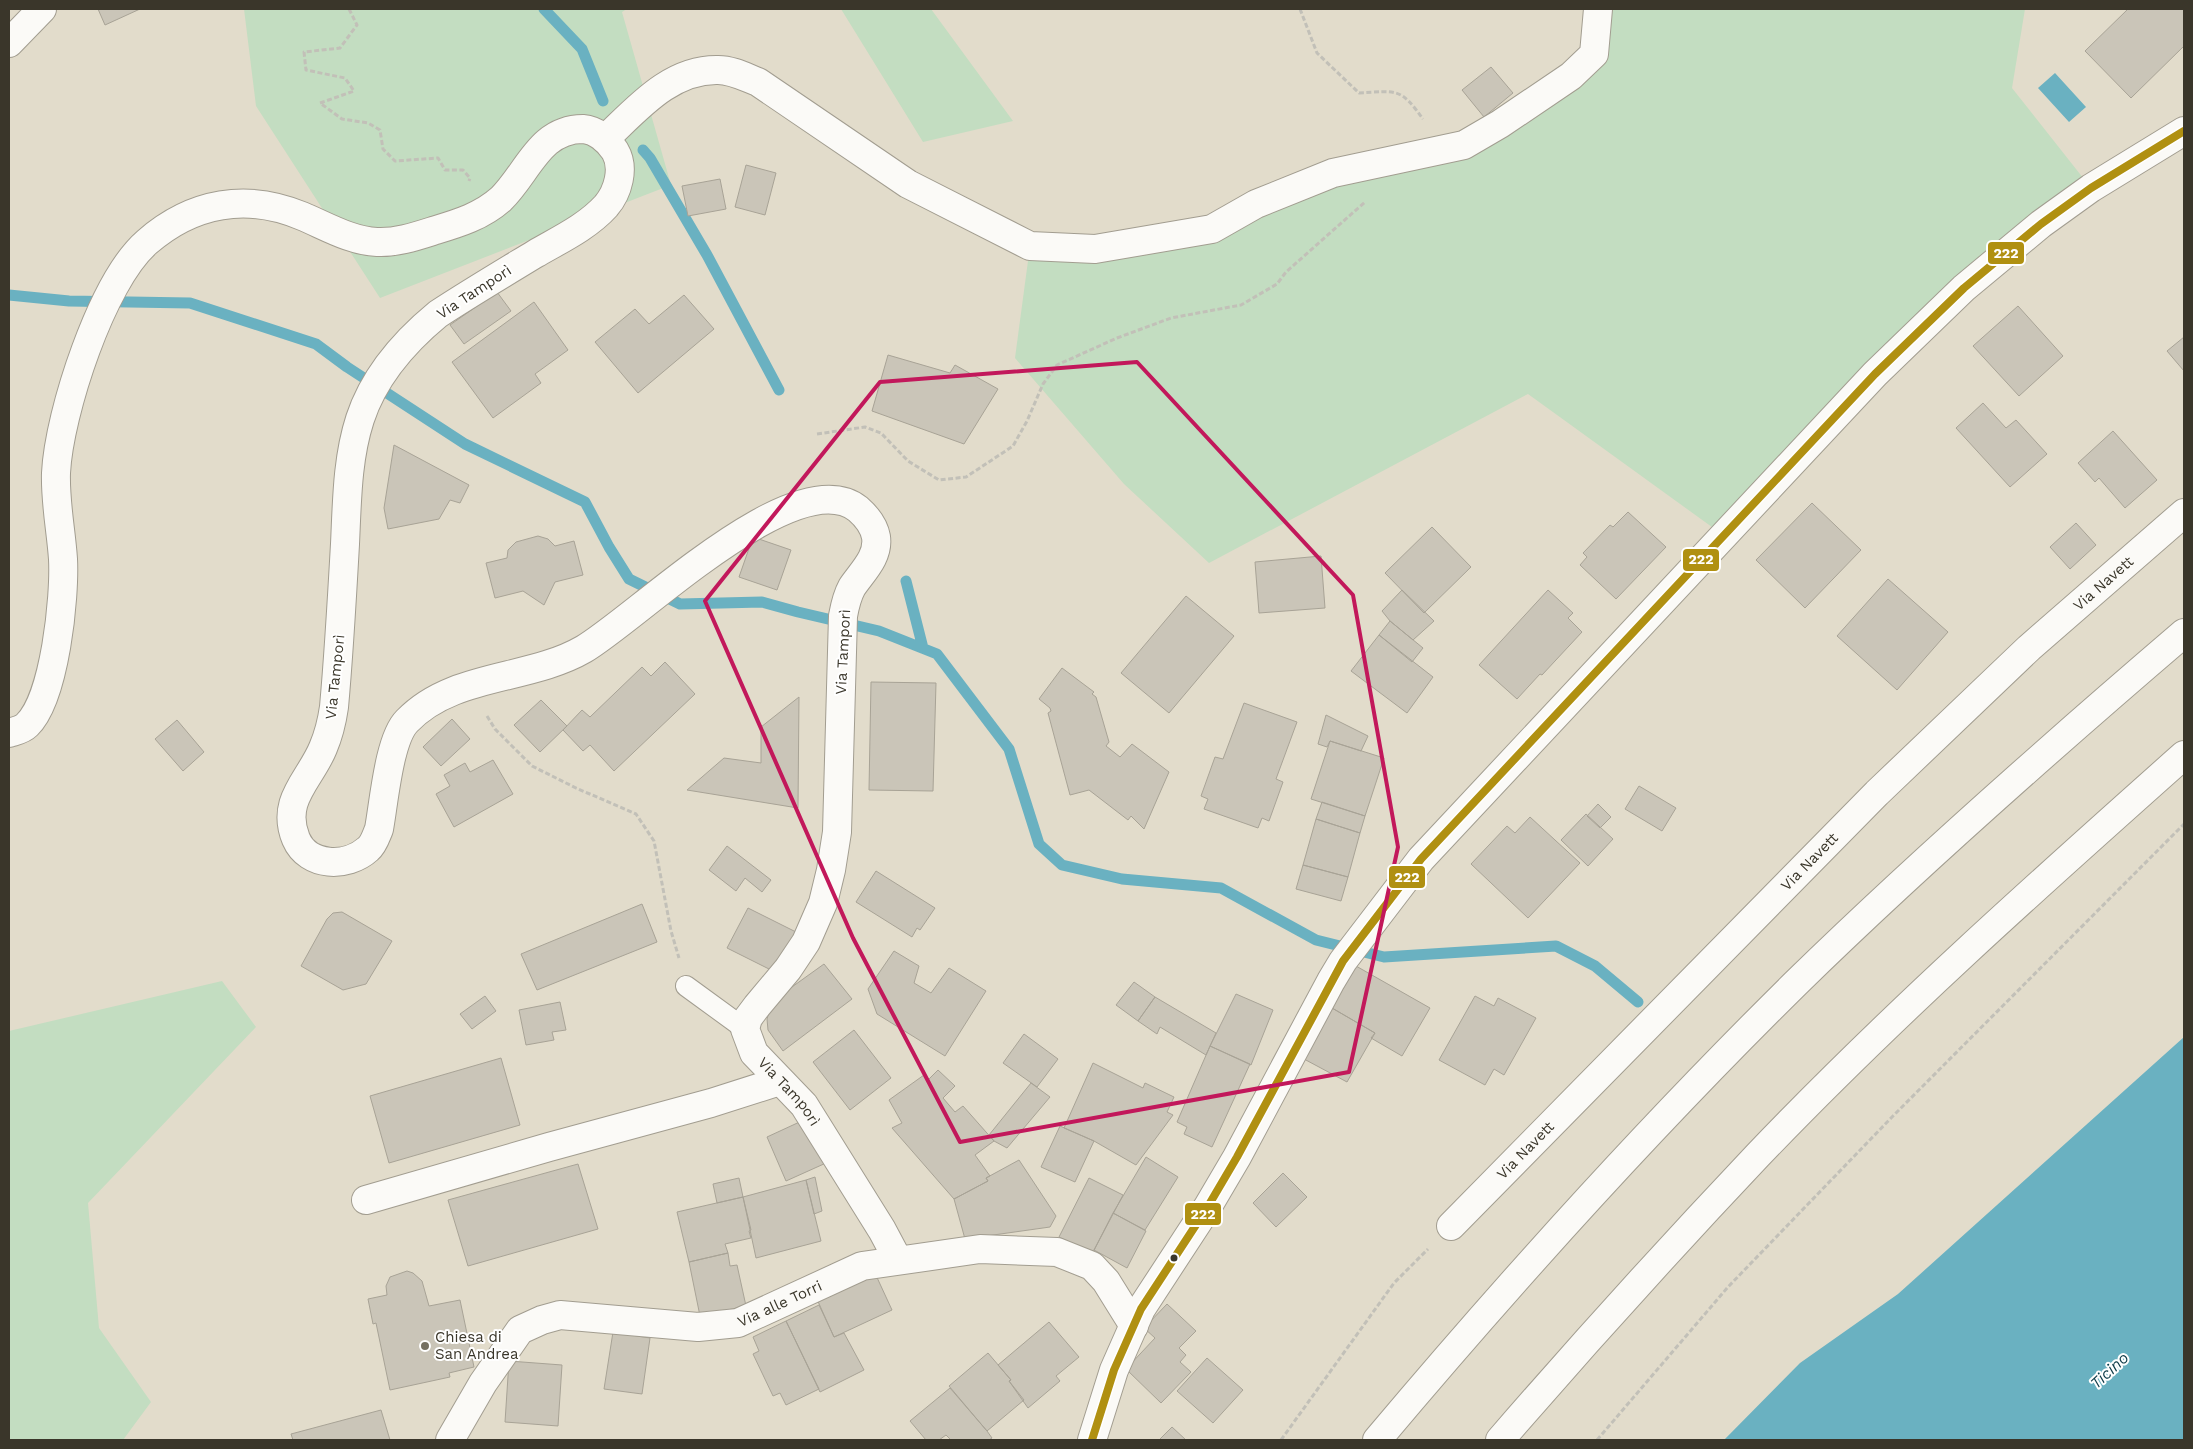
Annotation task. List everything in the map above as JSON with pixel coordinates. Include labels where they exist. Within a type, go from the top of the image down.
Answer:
[{"type":"main road","points":[[9,43],[42,9]]},
{"type":"main road","points":[[9,733],[26,727],[36,713],[46,688],[58,633],[63,600],[63,559],[56,499],[56,472],[65,418],[92,336],[107,301],[128,263],[145,244],[184,217],[205,208],[224,204],[273,207],[329,229],[364,240],[396,241],[419,236],[465,221],[488,209],[503,197],[537,151],[548,140],[562,133],[577,129],[590,130],[606,139],[656,91],[676,80],[699,72],[719,70],[736,73],[758,82],[908,184],[1030,246],[1095,249],[1212,228],[1256,204],[1333,172],[1464,145],[1500,124],[1571,76],[1594,54],[1598,9]]},
{"type":"main road","points":[[1092,1440],[1114,1370],[1141,1310],[1207,1208],[1232,1165],[1331,980],[1421,859],[1875,374],[1964,288],[2041,224],[2091,188],[2184,131]]},
{"type":"main road","name":"Via Tamporì","points":[[606,139],[615,150],[620,163],[619,178],[614,194],[608,204],[580,227],[438,314],[418,330],[397,353],[374,388],[358,426],[349,470],[340,642],[330,727],[315,765],[295,795],[292,824],[296,840],[306,853],[319,860],[331,862],[356,857],[369,849],[379,829],[393,752],[399,734],[405,723],[428,703],[467,686],[555,662],[575,654],[594,643],[656,594],[725,544],[765,518],[799,506],[824,500],[843,501],[852,505],[863,513],[871,525],[876,538],[876,551],[852,588],[846,601],[843,627],[837,832],[831,870],[822,903],[806,942],[788,969],[748,1018],[745,1029],[754,1054],[804,1105],[882,1230],[898,1260]]},
{"type":"main road","name":"Via Navett","points":[[1450,1226],[1877,793],[2029,648],[2184,513]]},
{"type":"main road","points":[[1377,1440],[1449,1355],[1575,1213],[1671,1111],[1797,983],[1998,796],[2184,633]]},
{"type":"main road","points":[[1500,1440],[1643,1278],[1760,1153],[1869,1044],[1979,939],[2184,755]]},
{"type":"main road","points":[[366,1200],[711,1103],[780,1081]]},
{"type":"main road","name":"Via alle Torri","points":[[450,1440],[483,1383],[520,1330],[542,1320],[560,1315],[698,1328],[738,1324],[862,1266],[980,1249],[1057,1252],[1092,1266],[1106,1281],[1134,1326]]},
{"type":"lane","points":[[686,986],[745,1029]]},
{"type":"path","points":[[349,9],[357,25],[340,48],[304,52],[306,70],[345,78],[354,91],[320,102],[342,119],[368,123],[380,130],[383,149],[396,161],[438,158],[445,170],[463,170],[470,178],[466,188]]},
{"type":"path","points":[[1300,9],[1317,53],[1359,93],[1391,91],[1408,98],[1444,150]]},
{"type":"path","points":[[817,434],[865,428],[880,433],[908,461],[938,480],[966,477],[1013,446],[1027,422],[1043,384],[1057,365],[1117,338],[1171,318],[1240,305],[1277,284],[1286,272],[1368,199]]},
{"type":"path","points":[[467,686],[495,729],[532,766],[576,788],[636,814],[654,841],[671,931],[686,986]]},
{"type":"path","points":[[1597,1440],[1728,1287],[1899,1110],[2184,824]]},
{"type":"path","points":[[1281,1440],[1394,1283],[1450,1226]]},
{"type":"highlighted area","points":[[1137,362],[1353,595],[1398,847],[1349,1072],[960,1142],[853,938],[705,601],[880,382]]},
{"type":"green space","points":[[244,9],[627,9],[622,12],[671,185],[380,298],[256,106]]},
{"type":"green space","points":[[841,9],[931,9],[1013,121],[923,142]]},
{"type":"green space","points":[[1598,9],[2025,9],[2012,88],[2091,188],[2041,224],[1723,535],[1528,394],[1209,563],[1124,484],[1015,358],[1030,246],[1095,249],[1431,153],[1571,76]]},
{"type":"green space","points":[[222,981],[256,1027],[88,1203],[99,1328],[151,1402],[123,1440],[9,1440],[9,1031]]},
{"type":"water","points":[[2055,73],[2086,107],[2069,122],[2038,88]]},
{"type":"water","name":"Ticino","points":[[2184,1037],[2184,1440],[1724,1440],[1800,1363],[1898,1294]]},
{"type":"building","points":[[98,9],[140,9],[105,25]]},
{"type":"building","points":[[2128,9],[2182,9],[2184,11],[2184,46],[2131,98],[2085,51]]},
{"type":"building","points":[[1491,67],[1513,93],[1484,117],[1462,90]]},
{"type":"building","points":[[746,165],[776,173],[765,215],[735,207]]},
{"type":"building","points":[[720,179],[726,209],[688,216],[682,186]]},
{"type":"building","points":[[497,292],[511,311],[464,344],[450,325]]},
{"type":"building","points":[[684,295],[714,329],[638,393],[595,342],[635,309],[649,324]]},
{"type":"building","points":[[534,302],[568,350],[535,374],[541,383],[493,418],[452,362]]},
{"type":"building","points":[[2018,306],[2063,356],[2019,396],[1973,346]]},
{"type":"building","points":[[2184,337],[2184,371],[2167,351]]},
{"type":"building","points":[[888,355],[950,373],[955,365],[998,389],[964,444],[872,411]]},
{"type":"building","points":[[1983,403],[2006,428],[2016,420],[2047,454],[2010,487],[1956,428]]},
{"type":"building","points":[[2113,431],[2157,480],[2125,508],[2099,478],[2095,482],[2078,463]]},
{"type":"building","points":[[394,445],[469,485],[460,503],[450,500],[439,519],[388,529],[384,508]]},
{"type":"building","points":[[1812,503],[1861,550],[1805,608],[1756,560]]},
{"type":"building","points":[[1628,512],[1666,547],[1616,599],[1580,565],[1587,557],[1583,553],[1610,525],[1613,527]]},
{"type":"building","points":[[2076,523],[2096,545],[2070,569],[2050,547]]},
{"type":"building","points":[[1432,527],[1471,567],[1424,613],[1385,573]]},
{"type":"building","points":[[538,536],[548,539],[555,546],[574,541],[583,575],[555,582],[544,605],[523,591],[495,598],[486,563],[507,558],[508,550],[516,542]]},
{"type":"building","points":[[753,537],[791,550],[777,590],[739,577]]},
{"type":"building","points":[[1321,556],[1325,608],[1259,613],[1255,562]]},
{"type":"building","points":[[1888,579],[1948,632],[1897,690],[1837,636]]},
{"type":"building","points":[[1402,590],[1434,621],[1413,640],[1390,621],[1382,611]]},
{"type":"building","points":[[1548,590],[1573,613],[1568,618],[1582,632],[1517,699],[1479,665]]},
{"type":"building","points":[[1186,596],[1234,636],[1169,713],[1121,673]]},
{"type":"building","points":[[1390,621],[1423,648],[1412,662],[1379,635]]},
{"type":"building","points":[[1379,635],[1433,677],[1407,713],[1351,671]]},
{"type":"building","points":[[665,662],[695,694],[614,771],[590,745],[583,751],[563,730],[582,710],[590,717],[642,667],[651,676]]},
{"type":"building","points":[[1062,668],[1094,692],[1092,694],[1096,697],[1109,742],[1106,746],[1120,757],[1132,744],[1169,772],[1144,829],[1131,816],[1128,820],[1089,790],[1070,795],[1048,713],[1051,711],[1039,699]]},
{"type":"building","points":[[871,682],[936,683],[933,791],[869,790]]},
{"type":"building","points":[[799,697],[798,808],[687,790],[724,758],[761,763],[761,727]]},
{"type":"building","points":[[541,700],[567,726],[540,752],[514,725]]},
{"type":"building","points":[[1244,703],[1297,722],[1276,779],[1283,782],[1269,821],[1262,818],[1258,828],[1204,809],[1208,799],[1201,796],[1215,757],[1223,759]]},
{"type":"building","points":[[1326,715],[1368,736],[1361,751],[1330,741],[1327,747],[1318,744]]},
{"type":"building","points":[[452,719],[470,739],[441,766],[423,747]]},
{"type":"building","points":[[177,720],[204,752],[183,771],[155,739]]},
{"type":"building","points":[[1330,741],[1384,758],[1365,816],[1311,799]]},
{"type":"building","points":[[493,760],[513,794],[454,827],[436,794],[450,786],[444,775],[465,763],[470,772]]},
{"type":"building","points":[[1639,786],[1676,808],[1662,831],[1625,809]]},
{"type":"building","points":[[1322,802],[1365,816],[1360,833],[1316,819]]},
{"type":"building","points":[[1598,804],[1611,817],[1600,828],[1587,816]]},
{"type":"building","points":[[1586,814],[1613,839],[1588,866],[1561,840]]},
{"type":"building","points":[[1530,817],[1580,863],[1528,918],[1471,864],[1507,826],[1515,833]]},
{"type":"building","points":[[1316,819],[1360,833],[1348,877],[1303,865]]},
{"type":"building","points":[[727,846],[771,880],[762,892],[745,878],[736,891],[709,870]]},
{"type":"building","points":[[1303,865],[1348,877],[1341,901],[1296,889]]},
{"type":"building","points":[[876,871],[935,908],[920,930],[917,928],[912,937],[856,902]]},
{"type":"building","points":[[642,904],[657,942],[537,990],[521,954]]},
{"type":"building","points":[[748,908],[798,933],[777,973],[727,948]]},
{"type":"building","points":[[342,912],[392,941],[366,984],[343,990],[301,966],[327,919],[333,913]]},
{"type":"building","points":[[894,951],[919,966],[914,983],[931,993],[949,968],[986,991],[945,1056],[877,1014],[868,989]]},
{"type":"building","points":[[824,964],[852,999],[783,1051],[768,1030],[767,1019],[770,1009],[778,997]]},
{"type":"building","points":[[1356,966],[1430,1008],[1402,1056],[1371,1038],[1375,1033],[1332,1008]]},
{"type":"building","points":[[1134,982],[1155,997],[1138,1021],[1116,1005]]},
{"type":"building","points":[[1236,994],[1273,1010],[1251,1065],[1210,1046]]},
{"type":"building","points":[[485,996],[496,1011],[472,1029],[460,1014]]},
{"type":"building","points":[[1475,996],[1494,1006],[1498,998],[1536,1018],[1504,1075],[1494,1069],[1485,1085],[1439,1060]]},
{"type":"building","points":[[1155,997],[1216,1033],[1206,1055],[1160,1027],[1157,1034],[1138,1021]]},
{"type":"building","points":[[560,1002],[566,1030],[552,1032],[554,1040],[526,1045],[519,1010]]},
{"type":"building","points":[[1332,1008],[1375,1033],[1347,1082],[1304,1059]]},
{"type":"building","points":[[854,1030],[891,1078],[850,1110],[813,1062]]},
{"type":"building","points":[[1024,1034],[1058,1059],[1037,1087],[1003,1063]]},
{"type":"building","points":[[1210,1046],[1250,1064],[1212,1147],[1184,1134],[1187,1127],[1177,1122]]},
{"type":"building","points":[[501,1058],[520,1125],[389,1163],[370,1096]]},
{"type":"building","points":[[1093,1063],[1143,1088],[1145,1083],[1174,1097],[1167,1112],[1173,1115],[1136,1165],[1094,1141],[1064,1128]]},
{"type":"building","points":[[938,1070],[955,1086],[943,1098],[955,1112],[963,1106],[994,1141],[975,1155],[990,1176],[986,1178],[988,1181],[954,1199],[892,1128],[902,1123],[889,1100],[924,1075],[928,1080]]},
{"type":"building","points":[[1031,1083],[1050,1097],[1007,1148],[994,1141],[989,1135]]},
{"type":"building","points":[[806,1119],[826,1163],[786,1181],[767,1137]]},
{"type":"building","points":[[1060,1126],[1094,1141],[1075,1182],[1041,1167]]},
{"type":"building","points":[[1146,1157],[1178,1177],[1145,1230],[1113,1213]]},
{"type":"building","points":[[1019,1160],[1056,1216],[1050,1227],[965,1239],[954,1199],[988,1181],[986,1178]]},
{"type":"building","points":[[578,1164],[598,1229],[468,1266],[448,1200]]},
{"type":"building","points":[[1283,1173],[1307,1197],[1276,1227],[1253,1203]]},
{"type":"building","points":[[815,1177],[822,1211],[814,1214],[806,1180]]},
{"type":"building","points":[[739,1178],[743,1197],[717,1203],[713,1184]]},
{"type":"building","points":[[1089,1178],[1123,1195],[1092,1254],[1059,1237]]},
{"type":"building","points":[[806,1180],[821,1241],[756,1258],[743,1197]]},
{"type":"building","points":[[743,1197],[751,1230],[749,1231],[751,1238],[725,1244],[728,1253],[689,1262],[677,1212]]},
{"type":"building","points":[[1113,1213],[1146,1231],[1127,1268],[1094,1250]]},
{"type":"building","points":[[728,1253],[730,1266],[737,1265],[746,1306],[700,1316],[689,1262]]},
{"type":"building","name":"Chiesa di San Andrea","points":[[407,1271],[413,1273],[422,1281],[429,1306],[460,1300],[474,1367],[449,1373],[450,1377],[390,1390],[376,1323],[373,1324],[368,1299],[387,1295],[386,1286],[390,1277]]},
{"type":"building","points":[[874,1271],[892,1310],[834,1337],[816,1297]]},
{"type":"building","points":[[1167,1304],[1196,1331],[1179,1348],[1186,1355],[1180,1362],[1191,1372],[1161,1403],[1126,1369],[1155,1338],[1144,1328]]},
{"type":"building","points":[[819,1305],[834,1337],[844,1333],[864,1370],[820,1392],[786,1321]]},
{"type":"building","points":[[786,1321],[819,1389],[786,1405],[780,1393],[773,1396],[753,1354],[759,1351],[753,1337]]},
{"type":"building","points":[[1049,1322],[1079,1357],[1056,1376],[1060,1381],[1028,1408],[1009,1381],[1011,1380],[998,1365]]},
{"type":"building","points":[[613,1332],[650,1338],[642,1394],[604,1389]]},
{"type":"building","points":[[988,1353],[1011,1380],[1009,1381],[1024,1400],[987,1431],[949,1386]]},
{"type":"building","points":[[1207,1358],[1243,1390],[1213,1423],[1177,1391]]},
{"type":"building","points":[[509,1361],[562,1365],[558,1426],[505,1422]]},
{"type":"building","points":[[950,1388],[992,1438],[989,1440],[951,1440],[946,1435],[939,1440],[926,1440],[910,1421]]},
{"type":"building","points":[[381,1410],[390,1440],[293,1440],[291,1434]]},
{"type":"building","points":[[1172,1427],[1186,1440],[1159,1440]]},
{"type":"waterway","points":[[544,9],[582,49],[603,101]]},
{"type":"waterway","points":[[643,150],[650,158],[707,255],[779,390]]},
{"type":"waterway","points":[[9,295],[69,301],[190,303],[316,344],[347,367],[465,444],[585,502],[629,579],[680,604],[762,602],[879,631],[937,654],[1009,749],[1039,844],[1062,865],[1122,879],[1221,888],[1316,940],[1384,957],[1556,946],[1595,966],[1638,1002]]},
{"type":"waterway","points":[[906,581],[923,648]]},
{"type":"transit line","name":"222","points":[[1092,1440],[1114,1370],[1141,1309],[1207,1208],[1237,1157],[1343,961],[1421,859],[1875,374],[1964,288],[2041,224],[2091,188],[2184,131]]},
{"type":"place","name":"Chiesa di San Andrea","points":[[425,1346]]}]
